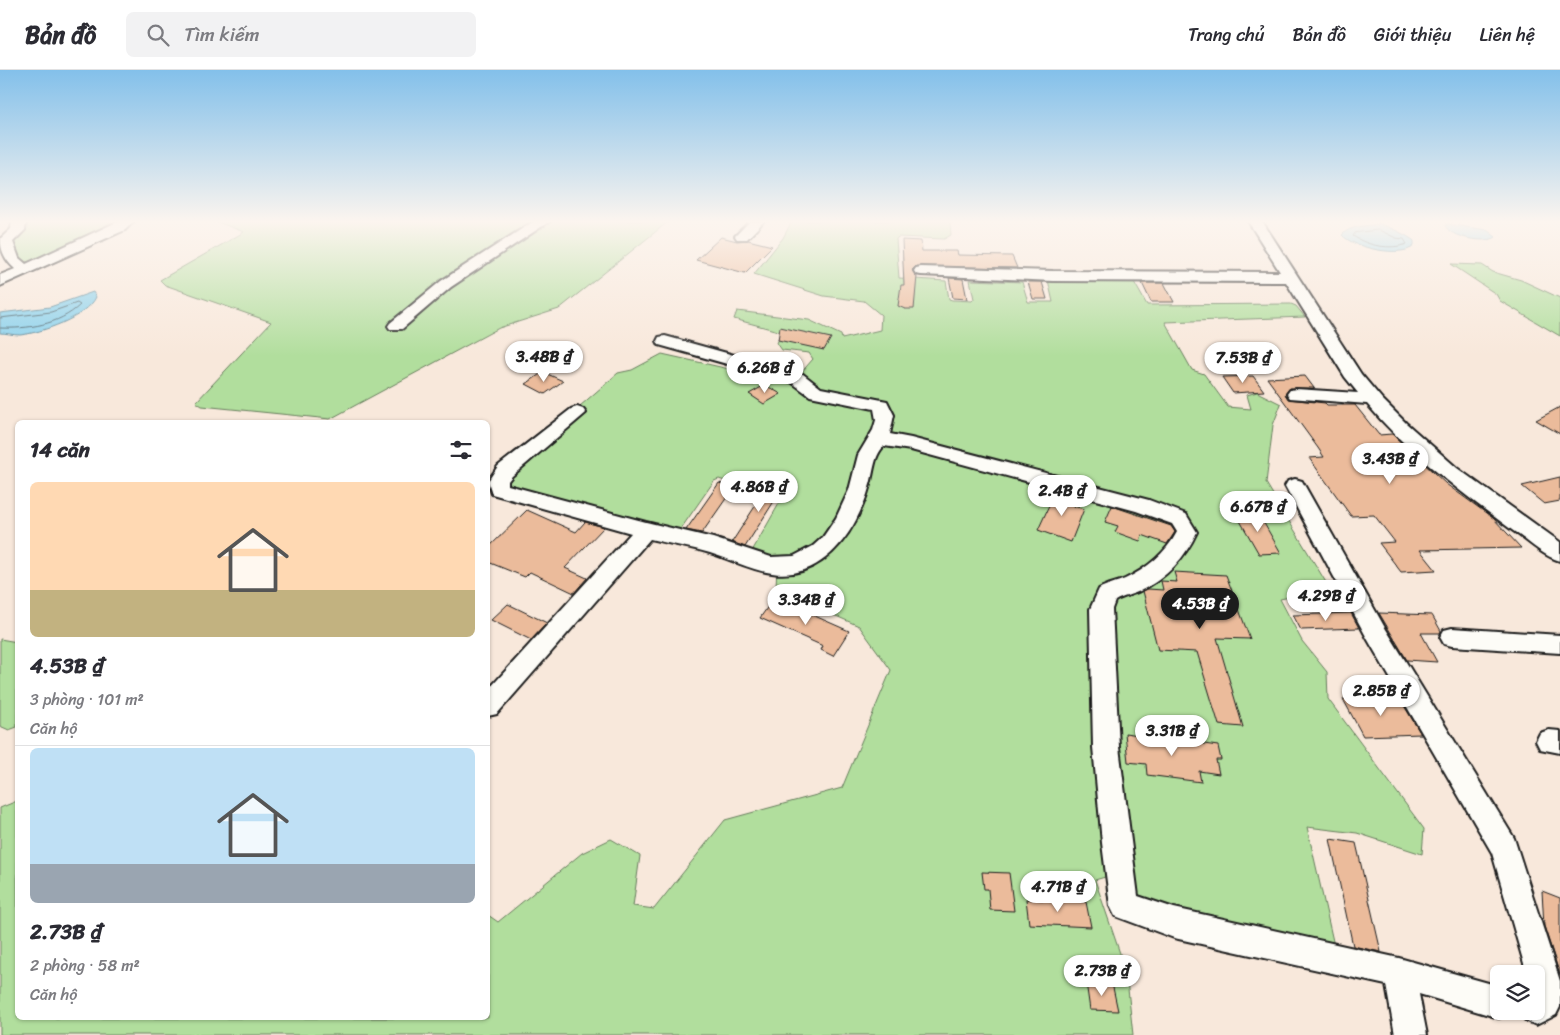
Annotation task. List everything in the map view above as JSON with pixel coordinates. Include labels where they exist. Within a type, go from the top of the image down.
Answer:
[{"type":"street","points":[[20,266],[22,270]]},
{"type":"street","points":[[0,281],[31,266]]},
{"type":"street","points":[[396,326],[446,284],[473,266]]},
{"type":"street","points":[[1283,266],[1354,377],[1371,399],[1416,445],[1491,504],[1560,553]]},
{"type":"street","points":[[921,272],[1054,276],[1289,277]]},
{"type":"street","points":[[577,413],[505,471],[498,481],[497,486],[499,489],[646,530],[712,546],[772,565],[790,566],[800,563],[814,557],[828,546],[841,530],[859,488],[866,457],[885,426],[883,408],[880,405],[816,392],[810,390],[806,383],[797,378],[665,340]]},
{"type":"street","points":[[1296,394],[1371,399]]},
{"type":"street","points":[[875,444],[880,439],[912,444],[1142,505],[1179,519],[1187,532],[1176,549],[1148,576],[1123,590],[1108,594],[1104,598],[1101,609],[1106,747],[1125,906],[1189,927],[1399,973],[1490,999]]},
{"type":"street","points":[[1295,486],[1376,633],[1504,848],[1540,965]]},
{"type":"street","points":[[490,704],[646,530]]},
{"type":"street","points":[[1452,637],[1560,644]]},
{"type":"street","points":[[1399,973],[1411,1035]]},
{"type":"street","points":[[1545,983],[1549,996],[1545,1004]]},
{"type":"green space","points":[[184,266],[613,266],[559,309],[499,328],[330,419],[202,406],[196,402],[271,322],[165,285],[160,280]]},
{"type":"green space","points":[[760,266],[898,266],[899,278],[946,281],[949,299],[952,300],[972,301],[974,299],[970,280],[1022,282],[1028,302],[1053,302],[1048,280],[1134,282],[1147,305],[1291,304],[1296,306],[1305,317],[1165,322],[1192,370],[1204,374],[1228,407],[1251,409],[1247,395],[1257,392],[1281,404],[1273,425],[1266,483],[1330,589],[1280,599],[1302,641],[1327,672],[1328,699],[1424,829],[1422,854],[1357,833],[1307,827],[1335,950],[1135,901],[1105,877],[1095,880],[1126,971],[1133,1035],[0,1035],[0,808],[15,802],[15,1020],[490,1020],[490,916],[498,922],[582,853],[611,839],[640,856],[633,906],[654,909],[725,820],[842,788],[891,670],[859,626],[776,590],[777,560],[751,553],[780,502],[773,497],[719,479],[714,481],[680,530],[672,533],[504,487],[501,482],[578,414],[580,406],[618,373],[632,370],[662,354],[792,383],[813,359],[809,353],[782,350],[777,343],[782,332],[734,319],[737,311],[809,320],[841,335],[842,339],[880,330],[881,315],[864,301],[824,296],[754,274]]},
{"type":"green space","points":[[1454,266],[1484,266],[1493,272],[1521,280],[1560,298],[1560,336],[1500,301],[1496,294]]},
{"type":"green space","points":[[0,639],[15,642],[15,728],[9,730],[0,726]]},
{"type":"water","points":[[93,292],[96,297],[91,304],[74,317],[62,323],[29,334],[0,333],[0,313],[50,307]]},
{"type":"building","points":[[719,266],[752,266],[745,273]]},
{"type":"building","points":[[903,266],[916,266],[912,270],[917,276],[914,309],[905,309],[898,306],[901,285],[904,285]]},
{"type":"building","points":[[918,266],[1016,266],[1017,268]]},
{"type":"building","points":[[949,278],[963,279],[967,299],[953,298]]},
{"type":"building","points":[[1028,282],[1042,282],[1047,299],[1033,299]]},
{"type":"building","points":[[1142,283],[1164,283],[1174,302],[1151,302]]},
{"type":"building","points":[[780,327],[831,338],[824,350],[778,340]]},
{"type":"building","points":[[543,372],[563,381],[545,394],[526,384]]},
{"type":"building","points":[[1253,376],[1264,391],[1233,393],[1222,377]]},
{"type":"building","points":[[1305,376],[1314,388],[1290,388],[1285,394],[1288,399],[1325,403],[1327,405],[1355,405],[1379,435],[1392,434],[1446,484],[1493,518],[1521,548],[1420,550],[1436,570],[1401,572],[1379,543],[1395,542],[1374,515],[1351,516],[1309,458],[1324,457],[1267,378]]},
{"type":"building","points":[[765,385],[781,394],[764,404],[749,394]]},
{"type":"building","points":[[1560,407],[1560,434],[1536,420]]},
{"type":"building","points":[[774,477],[785,484],[745,547],[732,542]]},
{"type":"building","points":[[1560,477],[1560,501],[1544,504],[1522,486]]},
{"type":"building","points":[[719,483],[734,487],[702,533],[686,530]]},
{"type":"building","points":[[1056,491],[1077,497],[1073,506],[1084,509],[1071,542],[1038,530]]},
{"type":"building","points":[[1112,506],[1171,526],[1175,532],[1167,544],[1142,535],[1140,541],[1115,532],[1118,526],[1105,522]]},
{"type":"building","points":[[527,510],[576,532],[585,522],[604,527],[565,568],[587,578],[574,593],[530,572],[525,577],[490,563],[490,546]]},
{"type":"building","points":[[1257,511],[1281,553],[1259,554],[1235,512]]},
{"type":"building","points":[[1174,572],[1226,575],[1250,639],[1217,638],[1243,727],[1219,725],[1197,652],[1158,650],[1143,591],[1148,589],[1163,590],[1161,581],[1177,582]]},
{"type":"building","points":[[774,598],[849,631],[833,656],[821,650],[823,646],[760,618]]},
{"type":"building","points":[[508,604],[547,623],[531,640],[491,620]]},
{"type":"building","points":[[1351,613],[1359,628],[1301,630],[1293,615]]},
{"type":"building","points":[[1379,613],[1432,615],[1441,631],[1440,633],[1421,633],[1437,662],[1407,660]]},
{"type":"building","points":[[1395,697],[1397,700],[1400,699],[1421,734],[1363,736],[1343,699]]},
{"type":"building","points":[[1125,733],[1218,746],[1221,760],[1216,760],[1219,774],[1199,771],[1201,782],[1147,775],[1146,764],[1128,762]]},
{"type":"building","points":[[1330,839],[1356,843],[1381,952],[1353,946]]},
{"type":"building","points":[[982,872],[1009,873],[1014,911],[990,910],[988,889],[984,889]]},
{"type":"building","points":[[1542,891],[1560,898],[1560,975],[1544,926]]},
{"type":"building","points":[[1026,899],[1086,902],[1091,927],[1029,924]]},
{"type":"building","points":[[1086,982],[1112,983],[1118,1011],[1090,1010]]}]
